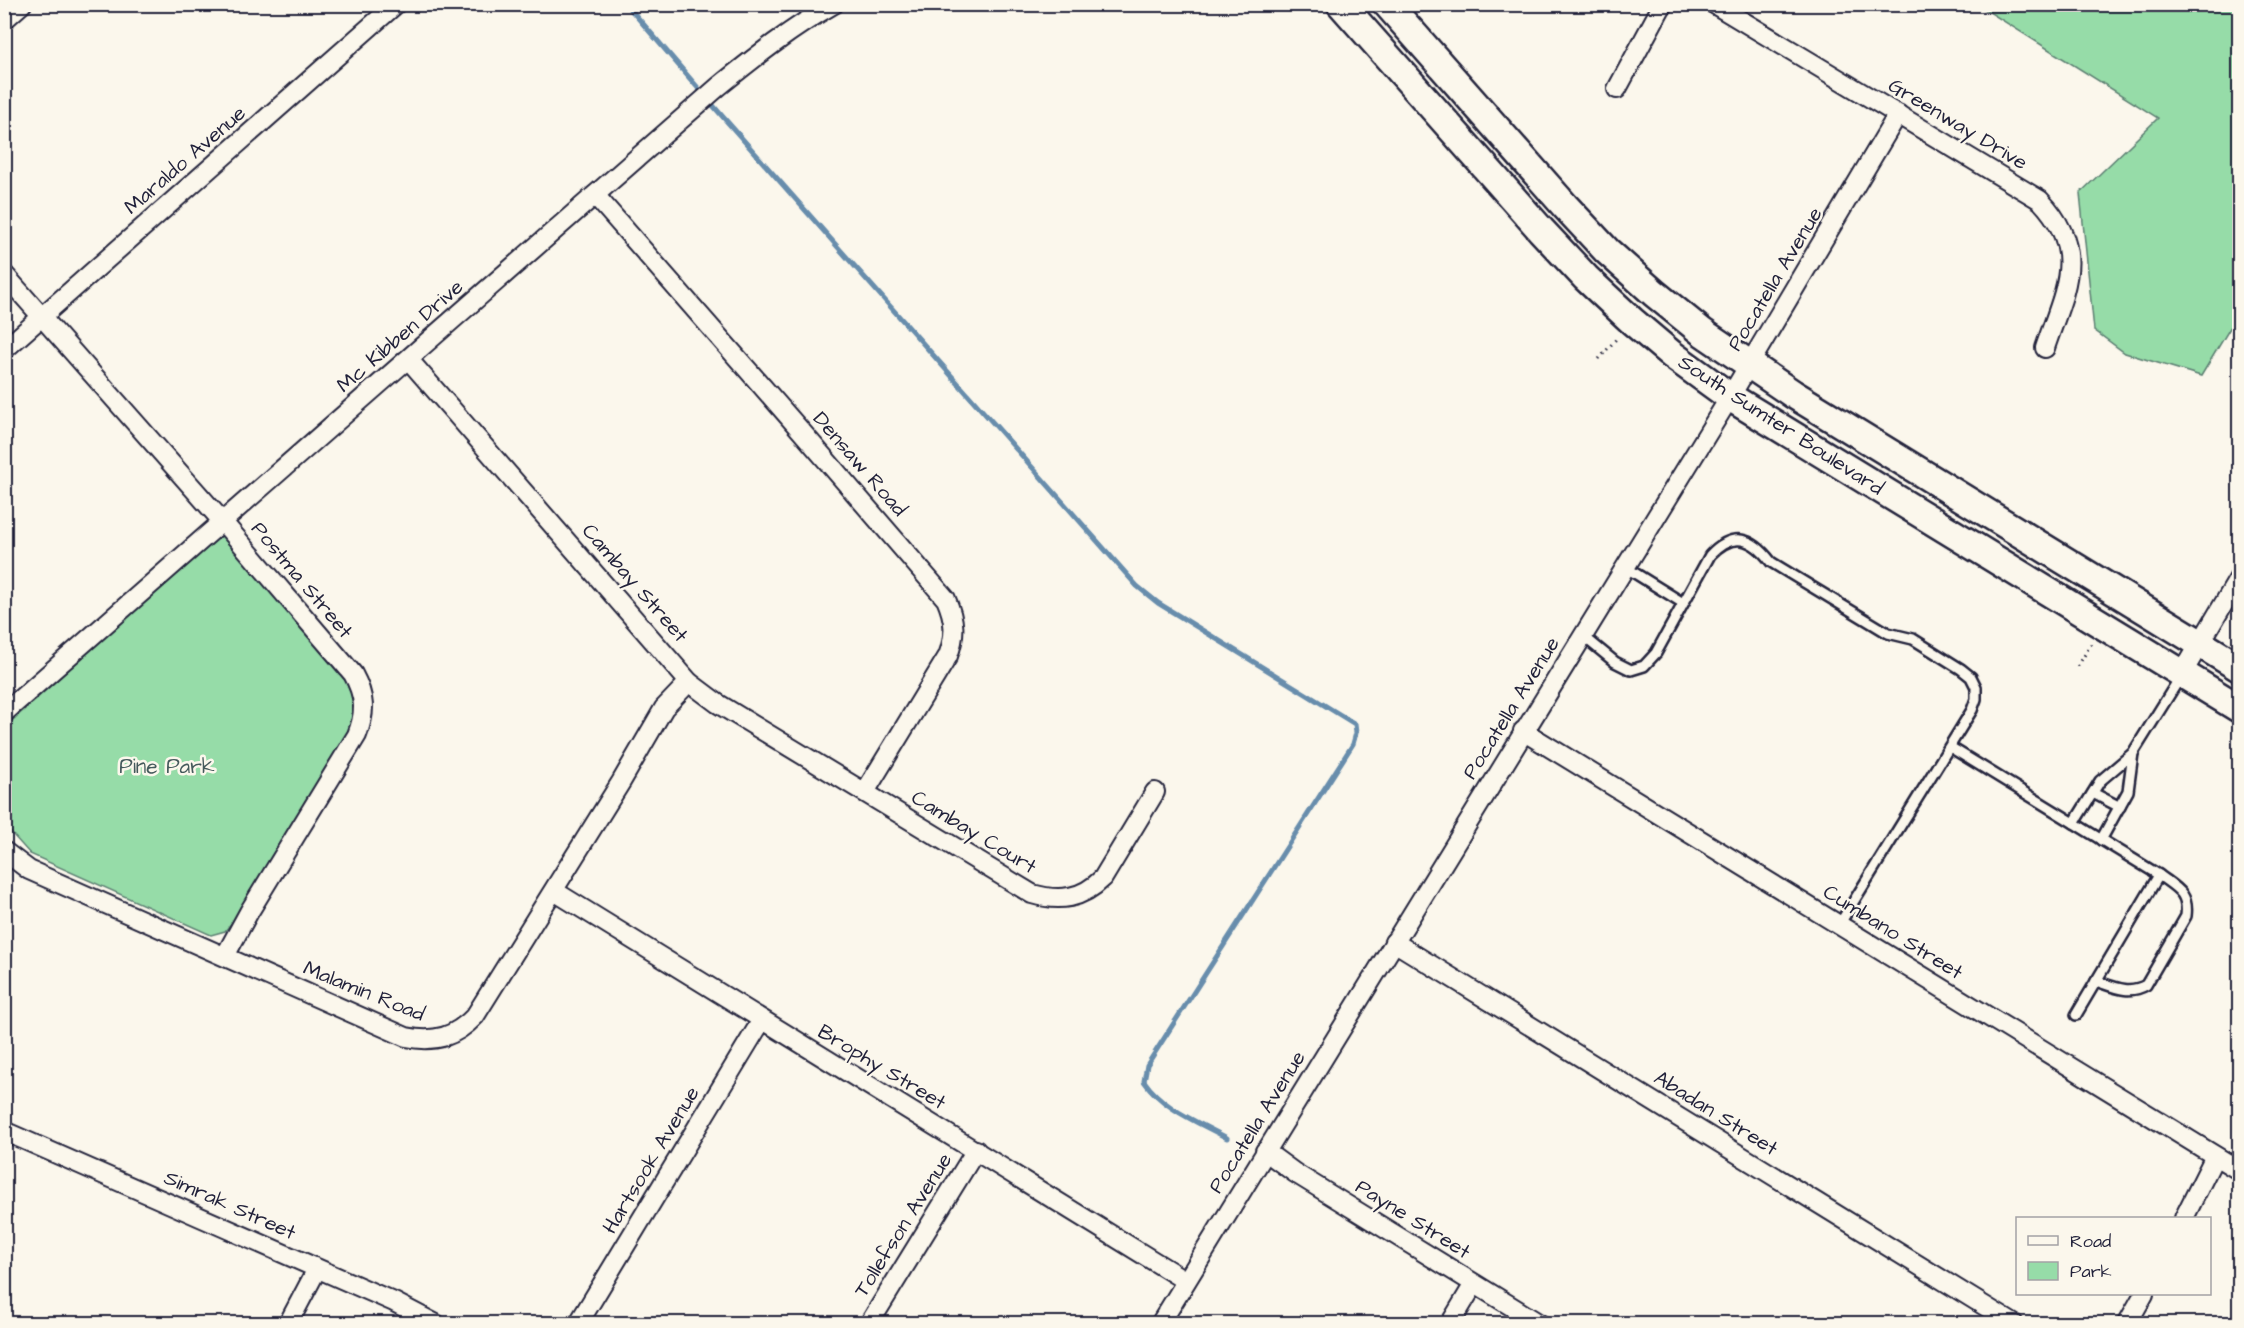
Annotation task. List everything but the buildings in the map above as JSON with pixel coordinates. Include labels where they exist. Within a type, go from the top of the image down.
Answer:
[{"type":"main road","name":"South Sumter Boulevard","points":[[1341,4],[1586,278],[1671,354],[1730,396],[2240,709]]},
{"type":"main road","name":"South Sumter Boulevard","points":[[1387,4],[1564,206],[1607,251],[1702,333],[1749,365],[2240,668]]},
{"type":"street","points":[[4,20],[22,4]]},
{"type":"street","name":"Maraldo Avenue","points":[[4,350],[396,4]]},
{"type":"street","name":"Mc Kibben Drive","points":[[4,713],[750,60],[834,4]]},
{"type":"street","points":[[1617,89],[1663,4]]},
{"type":"street","name":"Greenway Drive","points":[[1714,4],[2032,195],[2053,214],[2066,240],[2069,266],[2065,287],[2045,348]]},
{"type":"street","name":"Pocatella Avenue","points":[[1160,1323],[1749,365],[1898,114]]},
{"type":"street","name":"Densaw Road","points":[[595,195],[946,599],[952,613],[954,635],[948,656],[865,792]]},
{"type":"street","name":"Postma Street","points":[[4,274],[222,521],[352,674],[361,688],[364,704],[363,718],[357,735],[249,912],[225,956]]},
{"type":"street","name":"Cambay Street","points":[[409,360],[689,682],[717,703],[865,792]]},
{"type":"street","points":[[2182,674],[2240,576]]},
{"type":"street","name":"Malamin Road","points":[[4,851],[29,870],[406,1037],[423,1040],[451,1036],[464,1028],[475,1016],[554,891],[664,708],[689,682]]},
{"type":"street","name":"Cumbano Street","points":[[1523,731],[2240,1171]]},
{"type":"street","name":"Cambay Court","points":[[865,792],[1032,894],[1068,899],[1085,892],[1103,878],[1155,792]]},
{"type":"street","name":"Brophy Street","points":[[554,891],[1186,1281]]},
{"type":"street","name":"Abadan Street","points":[[1394,942],[2014,1323]]},
{"type":"street","name":"Hartsook Avenue","points":[[578,1323],[762,1020]]},
{"type":"street","name":"Simrak Street","points":[[4,1131],[394,1302],[436,1323]]},
{"type":"street","name":"Tollefson Avenue","points":[[869,1323],[975,1150]]},
{"type":"street","name":"Payne Street","points":[[1265,1151],[1295,1173],[1540,1323]]},
{"type":"street","points":[[2184,1217],[2215,1156]]},
{"type":"street","points":[[288,1323],[317,1269]]},
{"type":"street","points":[[1450,1323],[1474,1284]]},
{"type":"street","points":[[2127,1323],[2143,1295]]},
{"type":"lane","points":[[1582,635],[1615,662],[1631,670],[1644,666],[1656,653],[1710,555],[1718,546],[1730,540],[1739,539],[1756,545],[1771,562],[1888,633],[1913,639],[1971,677],[1976,687],[1976,699],[1950,747],[1839,925]]},
{"type":"lane","points":[[1624,567],[1683,603]]},
{"type":"lane","points":[[2074,823],[2100,781],[2133,753],[2182,674]]},
{"type":"lane","points":[[1950,747],[2159,875],[2185,896],[2186,916],[2146,985],[2139,990],[2125,991],[2097,981]]},
{"type":"lane","points":[[2101,840],[2128,791],[2133,753]]},
{"type":"lane","points":[[2093,793],[2120,807]]},
{"type":"lane","points":[[2076,1015],[2159,875]]},
{"type":"path","points":[[1599,358],[1632,321]]},
{"type":"green space","points":[[1978,5],[2239,5],[2239,313],[2201,376],[2125,353],[2094,330],[2080,193],[2158,118]]},
{"type":"green space","name":"Pine Park","points":[[221,532],[348,682],[357,707],[355,724],[233,921],[225,931],[211,935],[30,854],[5,826],[4,728]]},
{"type":"waterway","points":[[626,4],[1137,586],[1158,603],[1355,724],[1356,733],[1353,744],[1147,1065],[1144,1081],[1152,1091],[1182,1114],[1227,1138]]}]
